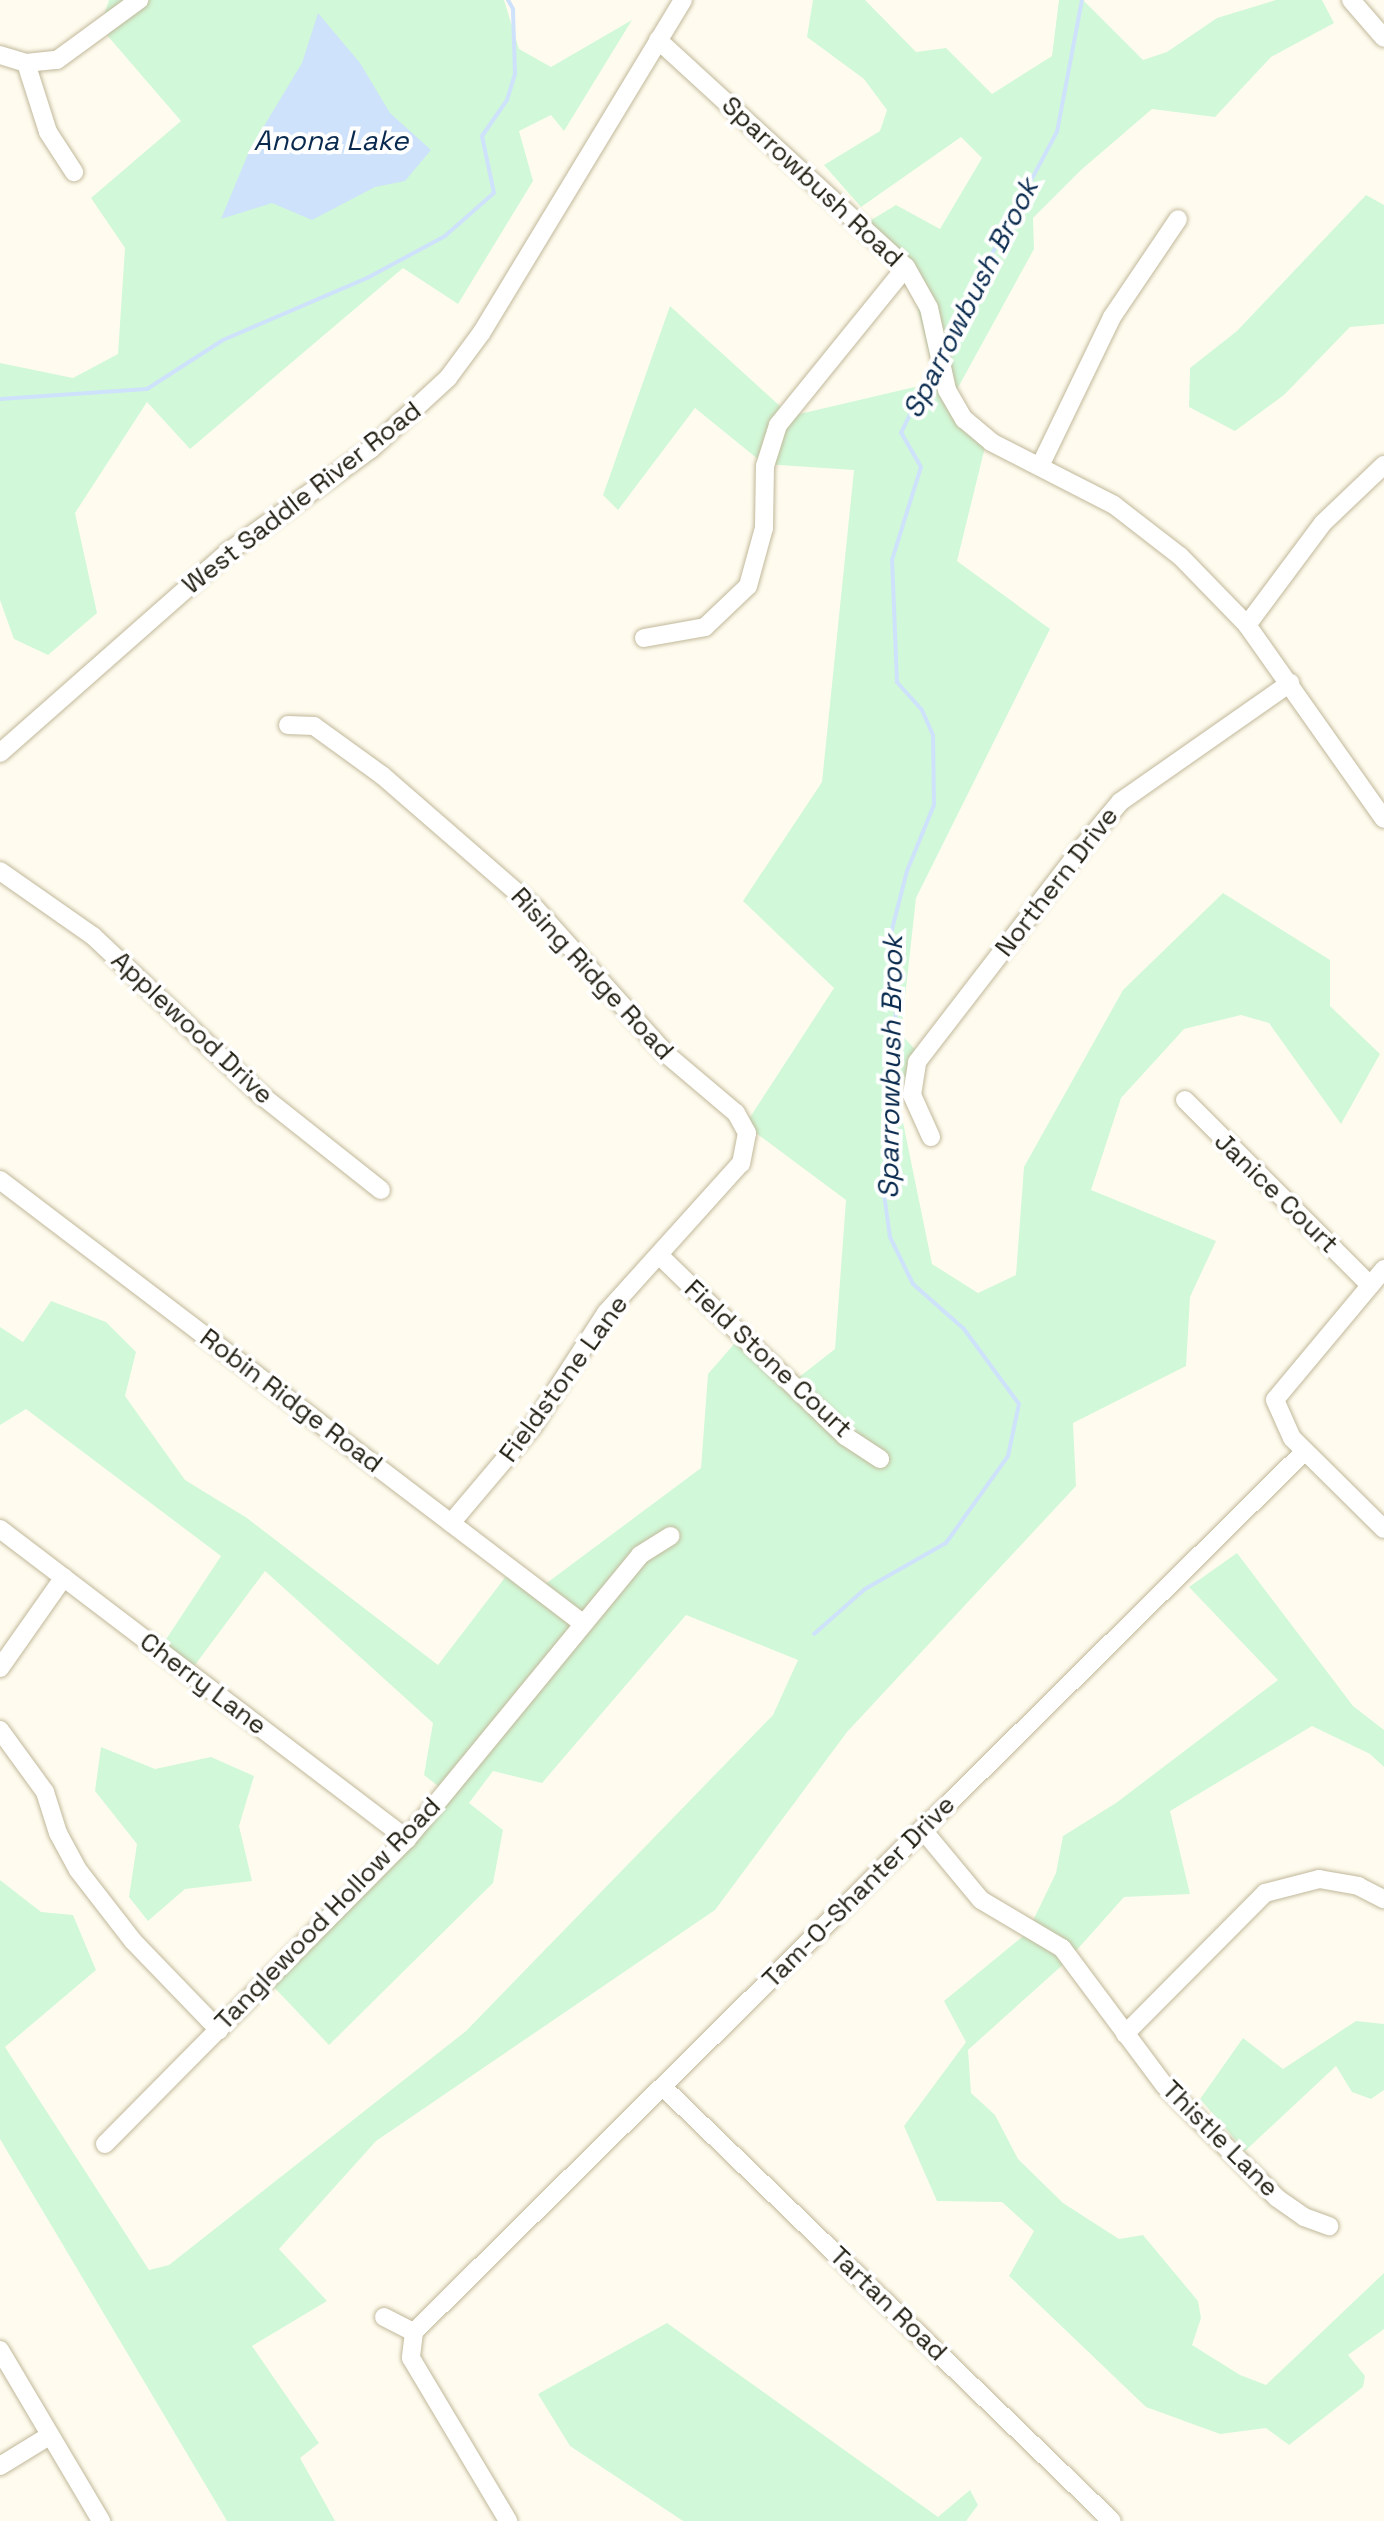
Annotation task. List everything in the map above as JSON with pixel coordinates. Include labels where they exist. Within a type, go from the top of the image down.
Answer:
[{"type":"street","points":[[0,55],[26,63],[71,53],[139,0]]},
{"type":"street","name":"West Saddle River Road","points":[[0,753],[228,552],[371,449],[448,378],[482,332],[683,0]]},
{"type":"street","points":[[1351,0],[1384,38]]},
{"type":"street","name":"Sparrowbush Road","points":[[658,40],[906,267],[929,308],[954,405],[973,429],[1041,464],[1148,529],[1247,625],[1384,819]]},
{"type":"street","points":[[26,63],[48,132],[74,172]]},
{"type":"street","points":[[1041,464],[1112,317],[1178,219]]},
{"type":"street","points":[[644,638],[705,627],[748,586],[764,528],[765,466],[778,425],[906,267]]},
{"type":"street","points":[[1247,625],[1323,523],[1384,465]]},
{"type":"street","name":"Northern Drive","points":[[931,1137],[912,1095],[917,1062],[1081,849],[1120,802],[1290,683]]},
{"type":"street","name":"Rising Ridge Road","points":[[288,725],[314,726],[383,776],[535,908],[665,1053],[736,1113],[747,1133],[741,1163]]},
{"type":"street","name":"Applewood Drive","points":[[0,871],[93,936],[261,1095],[381,1190]]},
{"type":"street","name":"Janice Court","points":[[1185,1100],[1370,1285]]},
{"type":"street","name":"Fieldstone Lane","points":[[451,1523],[512,1454],[606,1313],[741,1163]]},
{"type":"street","name":"Robin Ridge Road","points":[[0,1180],[581,1622]]},
{"type":"street","name":"Field Stone Court","points":[[659,1255],[845,1436],[880,1459]]},
{"type":"street","points":[[1384,1269],[1275,1400],[1283,1425],[1304,1452],[1384,1529]]},
{"type":"street","name":"Tam-O-Shanter Drive","points":[[414,2332],[1304,1452]]},
{"type":"street","name":"Cherry Lane","points":[[0,1529],[407,1839]]},
{"type":"street","name":"Tanglewood Hollow Road","points":[[105,2144],[407,1839],[581,1622],[640,1555],[671,1536]]},
{"type":"street","points":[[0,1668],[64,1577]]},
{"type":"street","points":[[0,1730],[45,1792],[78,1870],[133,1941],[219,2030]]},
{"type":"street","name":"Thistle Lane","points":[[922,1829],[981,1900],[1047,1935],[1089,1983],[1165,2086],[1277,2198],[1304,2217],[1329,2226]]},
{"type":"street","points":[[1125,2034],[1265,1893],[1319,1879],[1358,1886],[1384,1899]]},
{"type":"street","name":"Tartan Road","points":[[663,2087],[1112,2521]]},
{"type":"street","points":[[384,2317],[414,2332],[411,2358],[508,2521]]},
{"type":"street","points":[[0,2350],[101,2521]]},
{"type":"street","points":[[0,2466],[49,2436]]},
{"type":"green space","points":[[109,0],[504,0],[519,49],[551,67],[632,20],[564,131],[551,115],[519,131],[533,181],[458,304],[403,268],[190,449],[147,402],[75,513],[97,613],[48,655],[14,639],[0,600],[0,363],[73,378],[118,354],[125,248],[91,198],[181,121],[100,27]]},
{"type":"green space","points":[[813,0],[865,0],[916,52],[946,48],[992,94],[1052,56],[1059,0],[1083,0],[1143,60],[1167,52],[1217,18],[1276,0],[1322,0],[1334,23],[1271,57],[1215,117],[1152,109],[1081,170],[1033,218],[1034,249],[949,404],[987,439],[957,561],[1050,629],[916,898],[901,1034],[920,1055],[897,1093],[932,1264],[978,1293],[1016,1275],[1024,1167],[1123,990],[1223,893],[1330,960],[1330,1006],[1380,1054],[1341,1124],[1269,1023],[1241,1015],[1184,1029],[1121,1098],[1091,1190],[1216,1241],[1190,1297],[1186,1366],[1073,1423],[1076,1486],[847,1732],[715,1910],[376,2141],[279,2249],[327,2301],[252,2346],[319,2443],[300,2458],[335,2521],[227,2521],[0,2139],[0,1880],[41,1912],[73,1915],[96,1970],[5,2047],[149,2270],[169,2265],[466,2031],[773,1715],[798,1660],[686,1615],[542,1783],[493,1771],[469,1803],[503,1830],[493,1883],[329,2045],[268,1981],[442,1789],[424,1775],[433,1723],[265,1571],[189,1673],[159,1650],[221,1556],[26,1409],[0,1425],[0,1327],[23,1342],[51,1301],[106,1322],[136,1352],[125,1396],[185,1480],[247,1518],[438,1665],[510,1571],[536,1591],[701,1468],[708,1374],[741,1336],[789,1385],[835,1349],[846,1200],[745,1125],[834,988],[743,901],[822,782],[854,470],[764,464],[695,408],[618,510],[603,495],[670,306],[791,416],[936,382],[906,262],[863,225],[896,205],[940,229],[982,158],[961,137],[861,207],[824,165],[880,131],[887,110],[864,79],[807,37]]},
{"type":"green space","points":[[1366,195],[1384,205],[1384,324],[1350,327],[1284,395],[1235,431],[1189,407],[1190,368],[1237,331]]},
{"type":"green space","points":[[1237,1553],[1353,1706],[1384,1730],[1384,1767],[1370,1754],[1312,1726],[1170,1811],[1190,1894],[1124,1897],[1067,1961],[968,2050],[971,2093],[995,2115],[1018,2159],[1063,2203],[1119,2239],[1143,2235],[1198,2301],[1201,2318],[1192,2345],[1240,2375],[1266,2385],[1384,2273],[1384,2329],[1348,2355],[1365,2376],[1363,2387],[1289,2445],[1266,2428],[1220,2434],[1146,2407],[1009,2276],[1034,2231],[1002,2202],[937,2201],[904,2126],[966,2042],[944,2001],[1027,1933],[1056,1873],[1063,1836],[1116,1803],[1278,1680],[1189,1587]]},
{"type":"green space","points":[[101,1747],[155,1769],[211,1757],[254,1776],[239,1826],[252,1881],[185,1889],[148,1921],[129,1897],[137,1844],[95,1791]]},
{"type":"green space","points":[[1356,2021],[1384,2024],[1384,2090],[1371,2099],[1352,2092],[1336,2066],[1245,2151],[1200,2099],[1243,2038],[1283,2069]]},
{"type":"green space","points":[[667,2323],[938,2517],[970,2490],[978,2505],[966,2521],[683,2521],[570,2446],[538,2394]]},
{"type":"water","name":"Anona Lake","points":[[318,13],[360,63],[390,113],[431,150],[405,181],[375,187],[312,220],[272,203],[221,219],[250,149],[302,63]]},
{"type":"waterway","points":[[0,399],[147,389],[223,340],[369,277],[445,236],[494,193],[482,136],[507,100],[515,74],[513,9],[508,0]]},
{"type":"waterway","name":"Sparrowbush Brook","points":[[943,346],[1057,132],[1082,0]]},
{"type":"waterway","name":"Sparrowbush Brook","points":[[814,1634],[865,1589],[946,1543],[1008,1456],[1019,1404],[964,1329],[913,1284],[890,1237],[883,1187],[897,995],[889,941],[907,871],[934,805],[933,735],[922,710],[897,682],[892,560],[921,467],[901,433],[934,365]]}]
